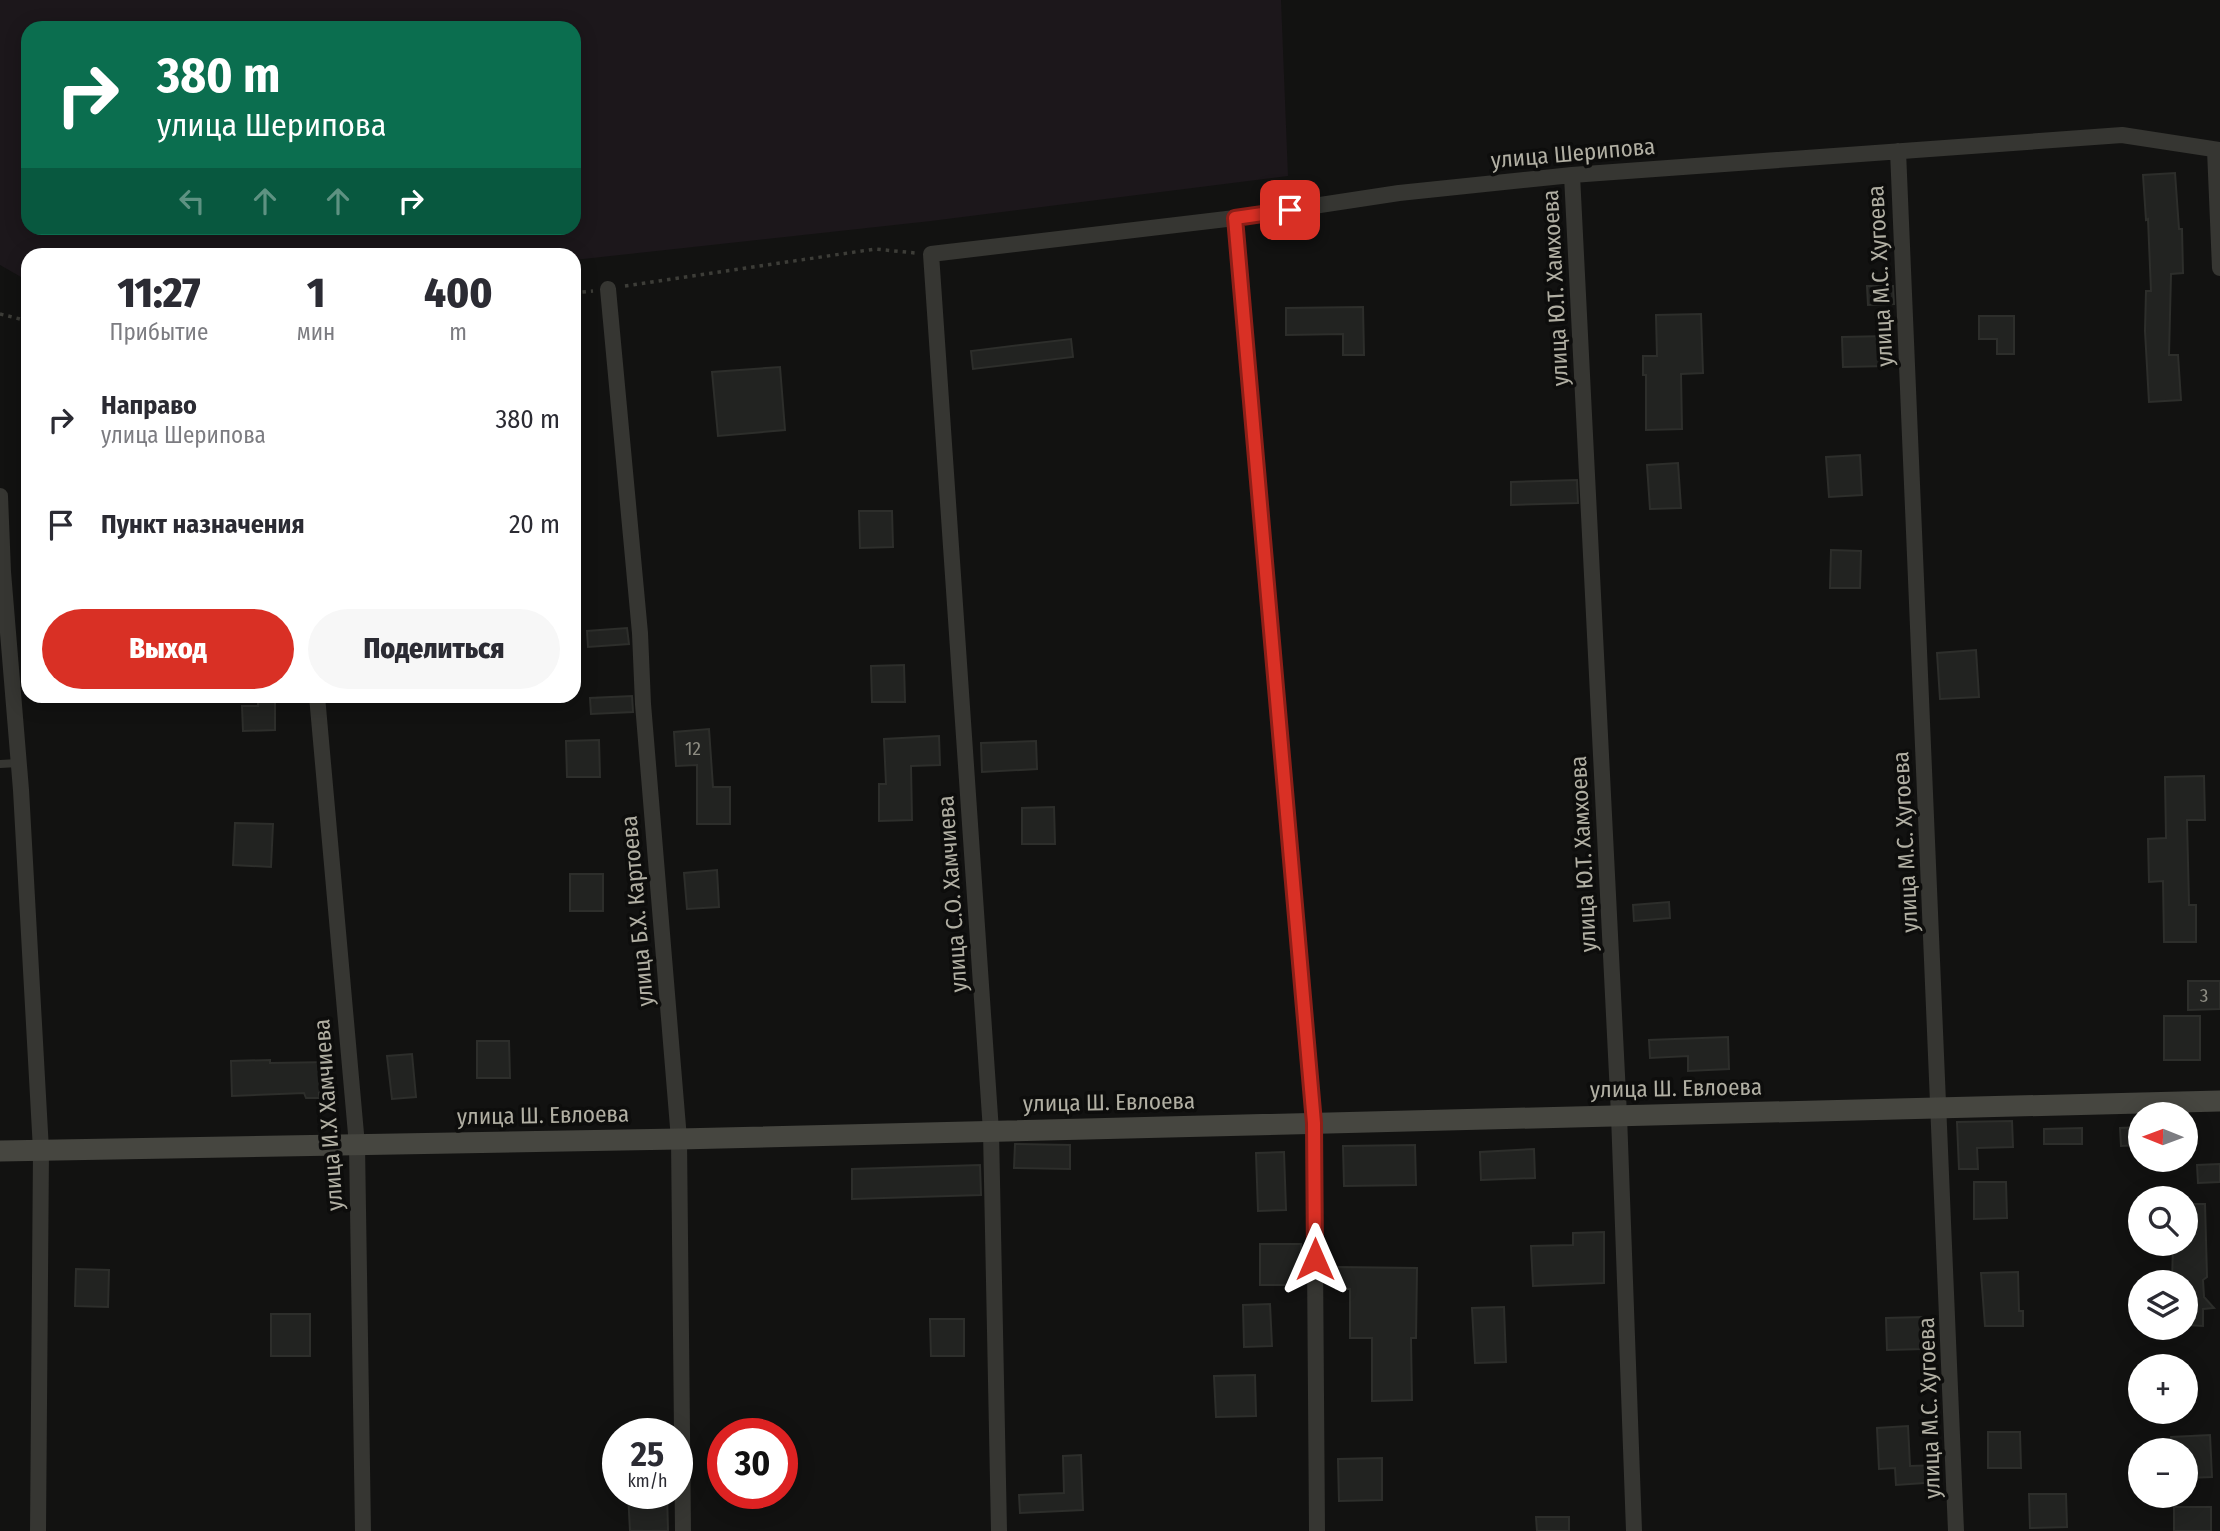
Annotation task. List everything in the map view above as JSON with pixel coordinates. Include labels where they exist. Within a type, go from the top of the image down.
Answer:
[{"type":"street","name":"улица Шерипова","points":[[931,254],[1235,218],[1399,192],[1572,175],[2122,135],[2218,150]]},
{"type":"street","points":[[2218,150],[2220,268]]},
{"type":"street","name":"улица М.С. Хугоева","points":[[1898,151],[1956,1531]]},
{"type":"street","name":"улица Ю.Т. Хамхоева","points":[[1572,175],[1619,1115],[1634,1531]]},
{"type":"street","points":[[1235,218],[1314,1123],[1317,1531]]},
{"type":"street","name":"улица С.О. Хамчиева","points":[[931,254],[991,1131],[999,1531]]},
{"type":"street","name":"улица Б.Х. Картоева","points":[[608,289],[640,633],[643,704],[679,1139],[683,1531]]},
{"type":"street","points":[[0,496],[41,1150],[38,1531]]},
{"type":"street","name":"улица И.Х Хамчиева","points":[[318,703],[356,1145],[363,1531]]},
{"type":"street","name":"улица Ш. Евлоева","points":[[0,1151],[679,1139],[2220,1101]]},
{"type":"lane","points":[[0,764],[18,763]]},
{"type":"path","points":[[581,292],[876,249],[931,254]]},
{"type":"path","points":[[0,314],[21,319]]},
{"type":"shaded area","points":[[0,0],[1281,0],[1288,176],[931,221],[581,259],[581,248],[21,248],[21,277],[0,265]]},
{"type":"building","points":[[2175,173],[2179,229],[2182,229],[2183,273],[2171,274],[2169,355],[2178,355],[2181,400],[2149,402],[2145,331],[2146,291],[2151,291],[2143,175]]},
{"type":"building","points":[[1867,286],[1893,286],[1894,304],[1868,305]]},
{"type":"building","points":[[1363,307],[1364,355],[1343,355],[1343,334],[1286,335],[1286,308]]},
{"type":"building","points":[[1701,314],[1703,373],[1681,374],[1682,429],[1646,430],[1646,375],[1643,375],[1643,356],[1657,356],[1656,315]]},
{"type":"building","points":[[1979,316],[2014,316],[2014,354],[1997,354],[1997,339],[1979,339]]},
{"type":"building","points":[[1887,336],[1888,366],[1843,367],[1842,337]]},
{"type":"building","points":[[1071,339],[1073,357],[973,369],[971,351]]},
{"type":"building","points":[[780,367],[785,430],[718,436],[712,372]]},
{"type":"building","points":[[1860,455],[1862,495],[1829,497],[1826,457]]},
{"type":"building","points":[[1678,463],[1681,508],[1650,509],[1647,465]]},
{"type":"building","points":[[1577,480],[1578,503],[1511,505],[1511,482]]},
{"type":"building","points":[[859,511],[892,511],[893,547],[860,548]]},
{"type":"building","points":[[1831,550],[1861,551],[1860,588],[1830,588]]},
{"type":"building","points":[[627,628],[629,644],[588,647],[587,631]]},
{"type":"building","points":[[1976,650],[1979,697],[1940,699],[1937,653]]},
{"type":"building","points":[[904,665],[905,702],[872,702],[871,666]]},
{"type":"building","points":[[632,696],[633,712],[591,714],[590,698]]},
{"type":"building","points":[[258,703],[275,703],[275,730],[243,731],[242,706],[258,706]]},
{"type":"building","points":[[709,729],[713,787],[730,787],[730,824],[697,824],[697,765],[676,766],[674,732]]},
{"type":"building","points":[[939,736],[940,765],[911,766],[912,820],[879,821],[879,784],[886,784],[884,739]]},
{"type":"building","points":[[599,740],[600,777],[567,777],[566,741]]},
{"type":"building","points":[[1036,741],[1037,769],[982,772],[981,743]]},
{"type":"building","points":[[2204,776],[2205,820],[2187,820],[2189,905],[2196,905],[2196,942],[2164,942],[2163,881],[2149,882],[2148,839],[2166,838],[2165,777]]},
{"type":"building","points":[[1054,807],[1055,844],[1022,844],[1022,808]]},
{"type":"building","points":[[235,823],[273,824],[271,867],[233,865]]},
{"type":"building","points":[[717,870],[719,907],[687,909],[684,873]]},
{"type":"building","points":[[570,874],[603,874],[603,911],[570,911]]},
{"type":"building","points":[[1669,902],[1670,918],[1634,921],[1633,905]]},
{"type":"building","points":[[2188,981],[2220,981],[2220,1009],[2188,1010]]},
{"type":"building","points":[[2164,1016],[2200,1016],[2200,1060],[2164,1060]]},
{"type":"building","points":[[1728,1037],[1729,1069],[1688,1071],[1688,1056],[1650,1058],[1649,1040]]},
{"type":"building","points":[[477,1041],[509,1041],[510,1078],[477,1078]]},
{"type":"building","points":[[412,1054],[416,1097],[392,1099],[387,1056]]},
{"type":"building","points":[[270,1060],[270,1063],[331,1062],[331,1093],[319,1093],[319,1098],[306,1098],[304,1093],[232,1096],[231,1061]]},
{"type":"building","points":[[2012,1121],[2013,1147],[1977,1148],[1978,1169],[1959,1169],[1957,1122]]},
{"type":"building","points":[[2082,1128],[2082,1144],[2044,1144],[2044,1129]]},
{"type":"building","points":[[2120,1128],[2128,1128],[2128,1146],[2121,1146]]},
{"type":"building","points":[[1015,1144],[1070,1145],[1070,1169],[1014,1168]]},
{"type":"building","points":[[1415,1145],[1416,1185],[1344,1186],[1343,1146]]},
{"type":"building","points":[[1534,1149],[1535,1178],[1481,1180],[1480,1152]]},
{"type":"building","points":[[1284,1152],[1286,1210],[1258,1211],[1256,1153]]},
{"type":"building","points":[[2220,1164],[2220,1182],[2198,1183],[2198,1165]]},
{"type":"building","points":[[980,1165],[981,1195],[852,1199],[852,1169]]},
{"type":"building","points":[[1974,1182],[2006,1182],[2007,1218],[1974,1219]]},
{"type":"building","points":[[2198,1204],[2205,1204],[2207,1277],[2203,1280],[2204,1297],[2214,1308],[2203,1309],[2203,1326],[2198,1326],[2198,1270],[2172,1270],[2173,1256],[2198,1256]]},
{"type":"building","points":[[1604,1232],[1604,1283],[1533,1286],[1531,1246],[1573,1245],[1573,1233]]},
{"type":"building","points":[[1260,1244],[1301,1244],[1301,1285],[1260,1285]]},
{"type":"building","points":[[1337,1267],[1417,1268],[1416,1338],[1411,1338],[1412,1400],[1372,1401],[1372,1338],[1350,1338],[1350,1289],[1336,1289]]},
{"type":"building","points":[[76,1269],[109,1270],[108,1307],[75,1306]]},
{"type":"building","points":[[2018,1272],[2019,1311],[2023,1311],[2023,1326],[1985,1326],[1981,1273]]},
{"type":"building","points":[[1270,1304],[1272,1346],[1244,1347],[1243,1305]]},
{"type":"building","points":[[1504,1307],[1506,1362],[1475,1363],[1472,1308]]},
{"type":"building","points":[[271,1314],[310,1314],[310,1356],[271,1356]]},
{"type":"building","points":[[1923,1317],[1923,1349],[1887,1350],[1886,1318]]},
{"type":"building","points":[[930,1319],[964,1319],[964,1356],[931,1356]]},
{"type":"building","points":[[1255,1375],[1256,1416],[1216,1417],[1214,1376]]},
{"type":"building","points":[[1908,1426],[1910,1466],[1939,1465],[1939,1482],[1896,1485],[1895,1468],[1879,1469],[1877,1428]]},
{"type":"building","points":[[1988,1432],[2020,1432],[2021,1468],[1988,1468]]},
{"type":"building","points":[[2210,1435],[2212,1477],[2198,1478],[2198,1438],[2171,1437]]},
{"type":"building","points":[[1081,1455],[1083,1510],[1020,1513],[1019,1495],[1064,1493],[1063,1456]]},
{"type":"building","points":[[1382,1458],[1382,1500],[1339,1501],[1338,1459]]},
{"type":"building","points":[[2029,1494],[2066,1494],[2067,1527],[2030,1528]]},
{"type":"building","points":[[2211,1507],[2211,1531],[2174,1531],[2174,1508]]},
{"type":"building","points":[[629,1509],[667,1509],[668,1531],[630,1531]]},
{"type":"building","points":[[1536,1517],[1569,1517],[1569,1531],[1537,1531]]},
{"type":"route","points":[[1290,210],[1235,218],[1314,1123],[1315,1259]]}]
